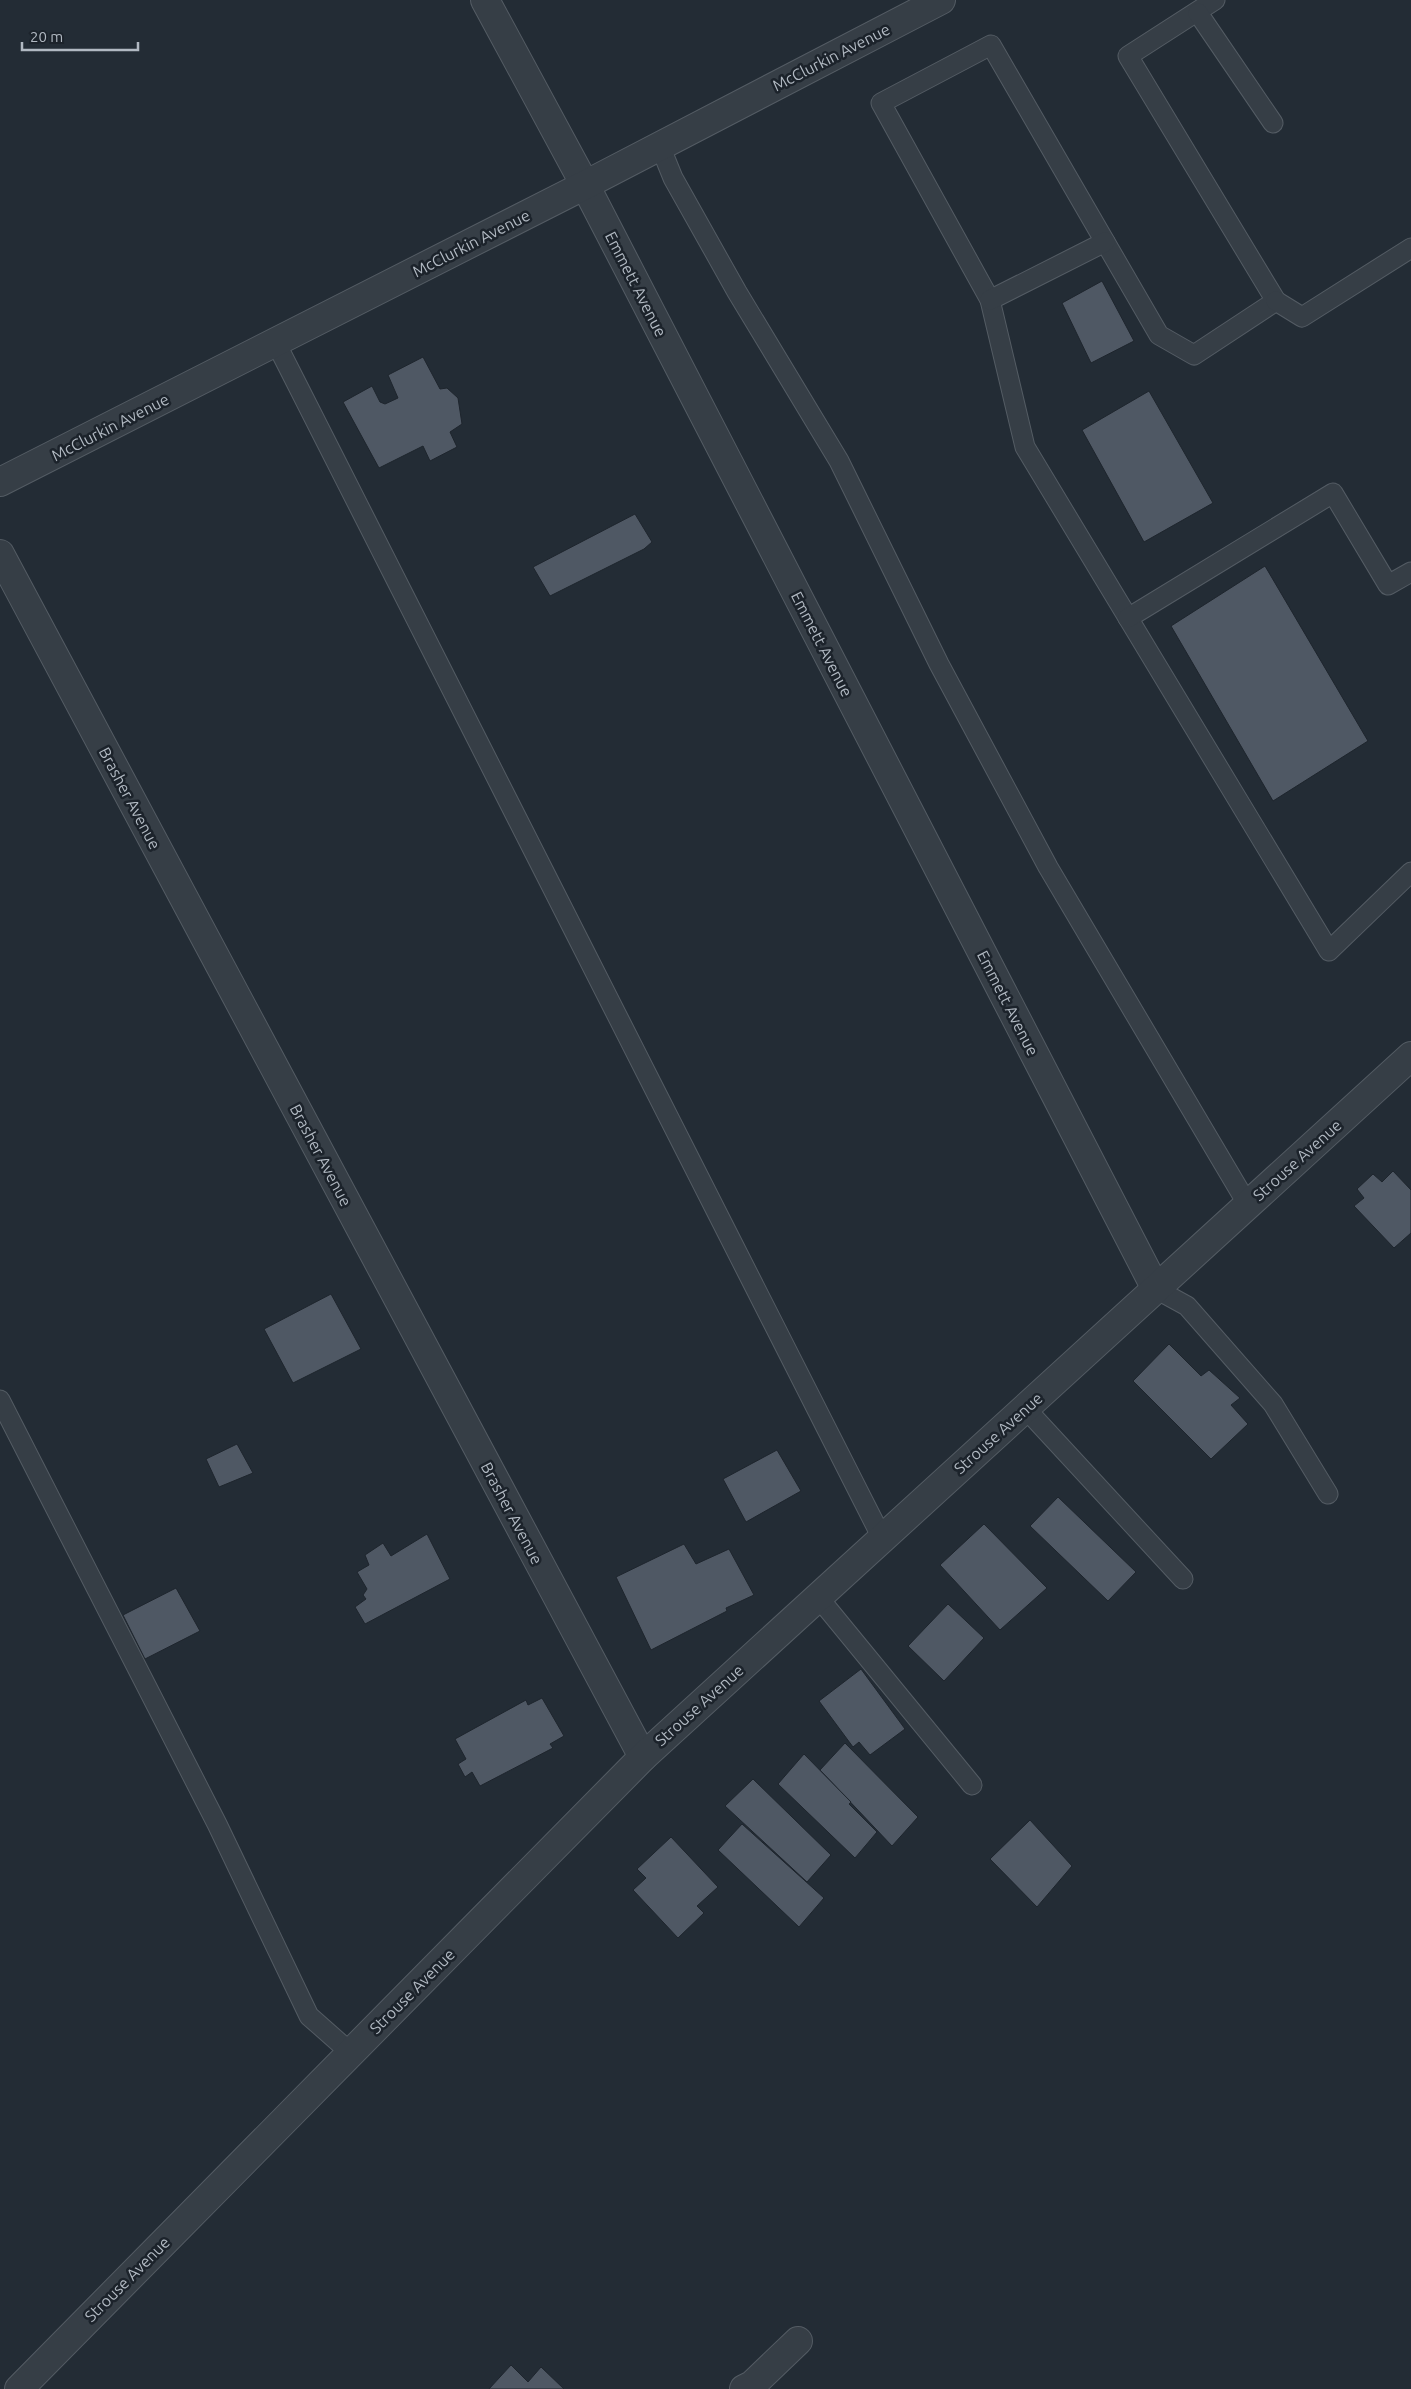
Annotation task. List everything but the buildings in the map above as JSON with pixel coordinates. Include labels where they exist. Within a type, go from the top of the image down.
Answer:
[{"type":"street","name":"Emmett Avenue","points":[[485,0],[585,185],[1156,1289]]},
{"type":"street","name":"McClurkin Avenue","points":[[0,482],[585,185],[941,0]]},
{"type":"street","name":"Brasher Avenue","points":[[0,554],[642,1757]]},
{"type":"street","name":"Strouse Avenue","points":[[19,2389],[642,1757],[1411,1056]]},
{"type":"street","points":[[744,2389],[752,2385],[798,2342]]},
{"type":"lane","points":[[1215,0],[1198,13],[1128,56],[1276,300],[1302,317],[1411,248]]},
{"type":"lane","points":[[1198,13],[1273,123]]},
{"type":"lane","points":[[1276,300],[1194,355],[1159,335],[991,45],[881,103],[990,300],[1025,447],[1329,951],[1411,872]]},
{"type":"lane","points":[[660,146],[673,178],[728,276],[839,461],[939,664],[1048,867],[1248,1205]]},
{"type":"lane","points":[[990,300],[1105,242]]},
{"type":"lane","points":[[276,343],[882,1538]]},
{"type":"lane","points":[[1128,618],[1333,493],[1388,585],[1411,572]]},
{"type":"lane","points":[[1156,1289],[1187,1306],[1273,1404],[1328,1494]]},
{"type":"lane","points":[[0,1400],[218,1824],[309,2016],[351,2053]]},
{"type":"lane","points":[[1025,1408],[1183,1579]]},
{"type":"lane","points":[[818,1597],[972,1785]]}]
